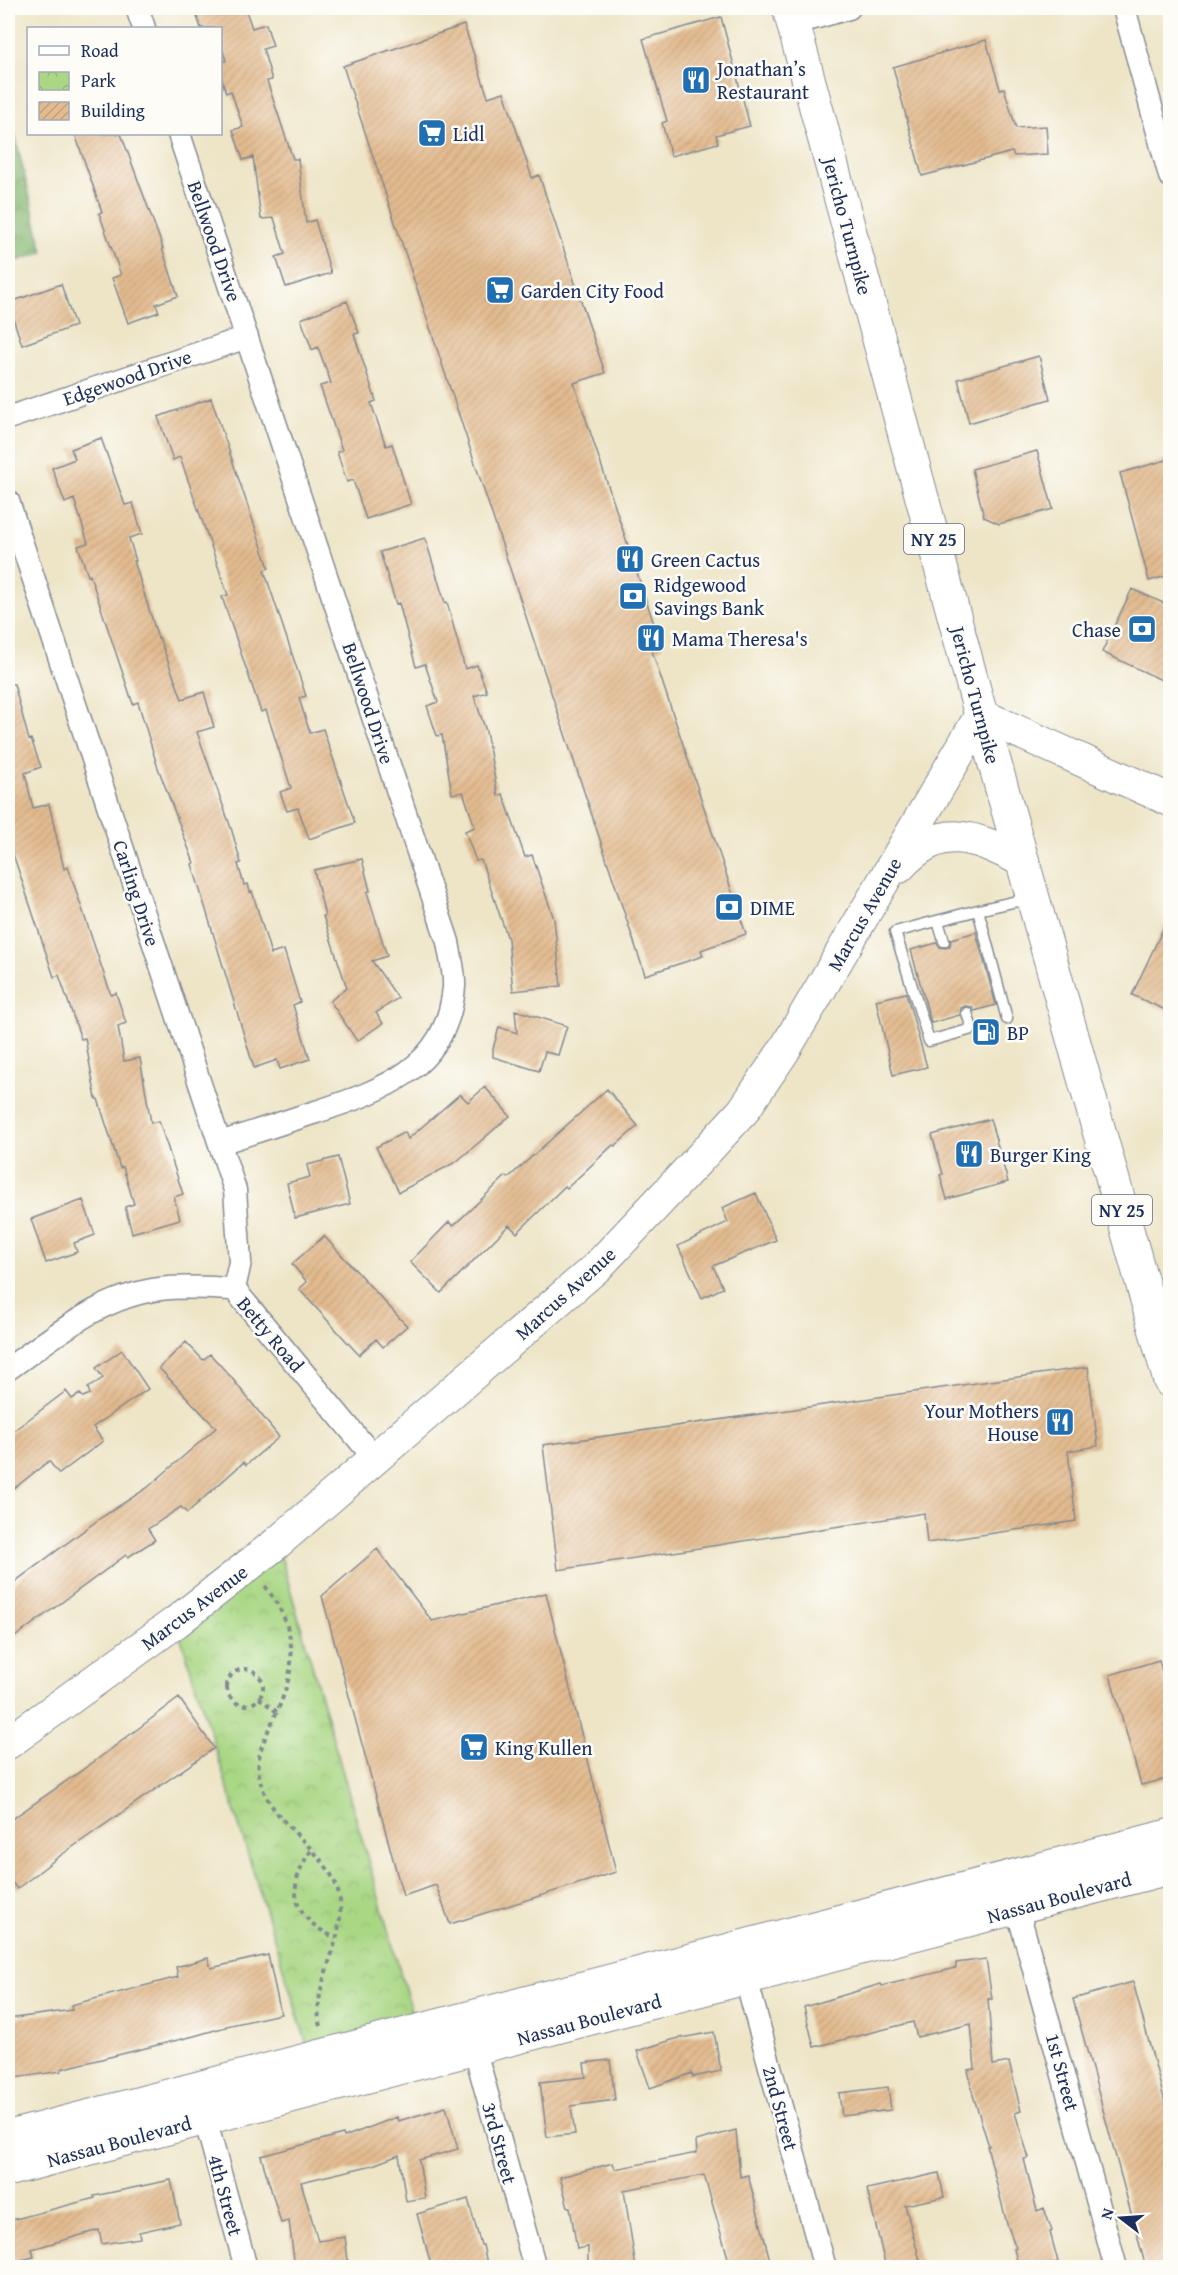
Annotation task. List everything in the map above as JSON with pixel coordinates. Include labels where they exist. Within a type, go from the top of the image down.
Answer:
[{"type":"main road","name":"Jericho Turnpike","points":[[791,16],[981,715],[1170,1381]]},
{"type":"main road","points":[[981,715],[1170,800]]},
{"type":"main road","name":"Marcus Avenue","points":[[8,1743],[176,1622],[250,1565],[597,1267],[735,1119],[785,1049],[981,715]]},
{"type":"main road","points":[[862,915],[900,866],[927,842],[962,837],[984,843],[1023,861]]},
{"type":"main road","name":"Nassau Boulevard","points":[[8,2137],[1170,1835]]},
{"type":"main road","name":"Nassau Boulevard","points":[[8,2170],[1170,1868]]},
{"type":"street","points":[[137,8],[144,27]]},
{"type":"street","points":[[791,16],[849,8]]},
{"type":"street","points":[[1124,8],[1170,176]]},
{"type":"street","name":"Bellwood Drive","points":[[179,135],[448,942],[454,986],[444,1030],[435,1046],[418,1065],[397,1080],[365,1096],[220,1143]]},
{"type":"street","name":"Edgewood Drive","points":[[8,418],[247,337]]},
{"type":"street","name":"Carling Drive","points":[[8,501],[236,1190],[240,1262],[234,1289]]},
{"type":"street","name":"Betty Road","points":[[8,1369],[79,1319],[133,1294],[160,1289],[234,1289],[375,1459]]},
{"type":"street","name":"1st Street","points":[[1009,1877],[1116,2268]]},
{"type":"street","name":"2nd Street","points":[[737,1948],[825,2268]]},
{"type":"street","name":"3rd Street","points":[[466,2018],[535,2268]]},
{"type":"street","name":"4th Street","points":[[197,2088],[246,2268]]},
{"type":"lane","points":[[967,1013],[972,1029],[929,1041],[895,932],[1033,897]]},
{"type":"lane","points":[[978,910],[1007,1019]]},
{"type":"lane","points":[[938,921],[944,941]]},
{"type":"path","points":[[250,1565],[279,1604],[292,1645],[291,1666],[286,1688],[261,1747],[259,1759],[262,1787],[288,1826],[335,1878],[339,1891],[340,1922],[319,1996],[319,2022],[326,2054]]},
{"type":"path","points":[[247,1669],[257,1673],[263,1682],[259,1698],[248,1704],[236,1702],[228,1693],[227,1687],[232,1675],[236,1671],[247,1669]]},
{"type":"path","points":[[259,1698],[277,1712]]},
{"type":"path","points":[[311,1851],[297,1876],[296,1897],[305,1918],[311,1925],[336,1938]]},
{"type":"green space","points":[[8,107],[43,252],[8,264]]},
{"type":"green space","points":[[277,1543],[417,2031],[311,2058],[176,1622]]},
{"type":"building","points":[[194,8],[245,8],[252,28],[266,24],[273,46],[263,49],[272,80],[267,81],[293,159],[298,159],[306,223],[315,220],[331,273],[286,287],[276,257],[285,254],[274,218],[261,219],[253,157],[243,160],[233,130],[243,127],[231,91],[226,93],[222,80],[222,62],[226,61],[222,48],[222,27],[201,27]]},
{"type":"building","name":"Jonathan’s Restaurant","points":[[721,17],[750,126],[716,135],[718,143],[671,156],[662,123],[667,121],[643,39]]},
{"type":"building","points":[[464,25],[488,97],[504,92],[532,178],[539,175],[605,373],[574,383],[662,648],[652,651],[746,934],[701,950],[703,956],[645,975],[343,66]]},
{"type":"building","points":[[986,40],[1000,89],[1004,88],[1016,128],[1046,126],[1048,154],[1014,156],[1012,152],[922,176],[893,67]]},
{"type":"building","points":[[75,135],[121,135],[178,296],[156,304],[159,312],[128,323],[112,278],[121,275],[99,213],[102,212]]},
{"type":"building","points":[[61,284],[75,326],[22,345],[8,303]]},
{"type":"building","points":[[347,301],[359,333],[354,334],[376,401],[371,403],[386,446],[392,444],[411,504],[366,519],[353,480],[347,482],[337,452],[342,450],[320,386],[331,383],[318,347],[312,350],[301,319]]},
{"type":"building","points":[[1039,356],[1050,399],[969,423],[958,379]]},
{"type":"building","points":[[211,398],[269,568],[264,570],[306,696],[299,698],[310,733],[323,729],[355,823],[309,839],[298,808],[287,811],[280,792],[291,788],[266,710],[261,712],[222,597],[228,595],[180,457],[173,460],[158,417]]},
{"type":"building","points":[[101,438],[125,505],[133,503],[142,534],[129,538],[136,561],[134,561],[158,638],[182,699],[204,692],[214,727],[197,732],[232,831],[241,863],[238,864],[244,885],[248,884],[250,892],[252,891],[271,954],[284,950],[300,1002],[293,1005],[310,1059],[280,1069],[277,1060],[254,1068],[192,864],[194,863],[157,765],[138,702],[133,704],[78,546],[88,543],[74,499],[65,503],[52,468],[75,459],[71,449]]},
{"type":"building","points":[[1037,451],[1053,509],[999,524],[984,517],[972,469]]},
{"type":"building","points":[[1170,459],[1170,575],[1149,581],[1120,473]]},
{"type":"building","points":[[425,538],[445,603],[447,602],[465,669],[477,665],[487,692],[474,696],[486,731],[498,796],[503,794],[525,857],[532,855],[554,919],[561,986],[513,991],[508,939],[481,860],[476,861],[465,831],[475,827],[463,792],[452,794],[442,735],[437,736],[427,706],[438,702],[425,664],[416,667],[399,603],[396,604],[380,552]]},
{"type":"building","name":"Chase","points":[[1132,589],[1170,606],[1170,684],[1102,652]]},
{"type":"building","points":[[8,684],[14,684],[29,740],[31,739],[41,767],[25,773],[33,808],[49,804],[64,869],[68,867],[111,995],[116,993],[126,1023],[118,1026],[124,1061],[140,1058],[151,1123],[159,1121],[183,1194],[174,1197],[180,1219],[132,1233],[125,1207],[134,1204],[123,1167],[120,1168],[98,1099],[96,1099],[85,1038],[81,1039],[59,975],[54,977],[8,839]]},
{"type":"building","points":[[362,859],[370,891],[367,892],[387,956],[372,961],[398,998],[376,1013],[383,1023],[357,1041],[330,1001],[347,988],[323,916],[325,916],[314,870]]},
{"type":"building","points":[[1170,914],[1170,1012],[1132,995]]},
{"type":"building","points":[[976,932],[996,1005],[974,1011],[972,1007],[965,1006],[961,1008],[960,1015],[931,1023],[911,950],[937,943],[939,947],[946,948],[950,946],[951,939]]},
{"type":"building","points":[[906,993],[927,1067],[893,1075],[876,1000]]},
{"type":"building","points":[[515,1010],[567,1026],[558,1055],[545,1052],[539,1071],[493,1057],[499,1027],[517,1033]]},
{"type":"building","points":[[485,1087],[510,1116],[456,1162],[399,1192],[376,1147],[405,1132],[408,1139],[460,1094],[468,1102]]},
{"type":"building","points":[[607,1089],[638,1126],[615,1146],[613,1145],[567,1188],[565,1186],[517,1233],[509,1225],[441,1293],[410,1262],[449,1222],[453,1226],[506,1176],[508,1178]]},
{"type":"building","name":"Burger King","points":[[990,1119],[1008,1182],[947,1199],[940,1175],[943,1174],[932,1135]]},
{"type":"building","points":[[338,1157],[350,1204],[295,1218],[287,1183],[310,1177],[307,1165]]},
{"type":"building","points":[[756,1193],[776,1240],[713,1266],[723,1288],[702,1298],[678,1246],[728,1222],[722,1208]]},
{"type":"building","points":[[83,1200],[95,1235],[74,1243],[77,1252],[46,1263],[31,1219]]},
{"type":"building","points":[[324,1236],[407,1326],[383,1347],[376,1339],[359,1355],[299,1289],[307,1282],[292,1264]]},
{"type":"building","points":[[186,1342],[203,1360],[210,1354],[279,1437],[246,1465],[244,1462],[187,1513],[181,1507],[148,1529],[155,1540],[128,1557],[126,1555],[8,1642],[8,1587],[102,1517],[147,1488],[216,1428],[159,1368]]},
{"type":"building","points":[[122,1350],[148,1389],[93,1427],[103,1441],[59,1474],[49,1461],[8,1493],[8,1435],[66,1391],[72,1399],[80,1394],[83,1397],[90,1394],[88,1388],[103,1378],[96,1368]]},
{"type":"building","points":[[1088,1367],[1098,1446],[1068,1451],[1076,1521],[927,1543],[924,1513],[558,1570],[543,1445]]},
{"type":"building","name":"King Kullen","points":[[377,1549],[432,1621],[546,1593],[616,1872],[450,1924],[436,1885],[403,1896],[322,1596]]},
{"type":"building","points":[[1159,1660],[1170,1700],[1170,1778],[1141,1785],[1110,1675]]},
{"type":"building","points":[[179,1698],[214,1748],[57,1858],[17,1889],[8,1877],[8,1822]]},
{"type":"building","points":[[268,1955],[281,2014],[226,2026],[61,2069],[62,2071],[8,2079],[8,2019],[72,2010],[71,2005],[178,1977],[176,1967],[208,1958],[211,1968]]},
{"type":"building","points":[[986,1959],[992,1999],[988,1999],[993,2065],[1009,2062],[1021,2111],[1015,2113],[1029,2158],[1024,2159],[1037,2211],[1044,2208],[1052,2231],[1050,2232],[1058,2262],[1037,2268],[1019,2268],[1014,2249],[1016,2248],[1007,2224],[968,2070],[975,2069],[971,2024],[917,2037],[913,2022],[814,2047],[804,2007],[881,1984],[882,1986],[956,1968],[956,1963]]},
{"type":"building","points":[[1133,1982],[1170,2121],[1170,2268],[1146,2268],[1073,1999]]},
{"type":"building","points":[[714,2032],[721,2071],[693,2077],[692,2073],[650,2088],[637,2051],[675,2039]]},
{"type":"building","points":[[610,2060],[615,2100],[571,2106],[575,2134],[547,2137],[540,2082],[586,2077],[584,2063]]},
{"type":"building","points":[[888,2087],[891,2110],[842,2116],[839,2093]]},
{"type":"building","points":[[446,2107],[458,2149],[419,2160],[425,2198],[406,2201],[399,2155],[373,2165],[301,2182],[318,2241],[345,2237],[349,2268],[295,2268],[289,2221],[281,2223],[261,2156],[343,2134],[344,2137],[397,2117],[398,2121]]},
{"type":"building","points":[[736,2130],[740,2177],[748,2175],[772,2268],[731,2268],[704,2175],[624,2190],[636,2268],[588,2268],[588,2247],[577,2249],[570,2207],[568,2207],[560,2177],[613,2163],[615,2169],[697,2153],[696,2141]]},
{"type":"building","points":[[939,2173],[944,2197],[905,2205],[922,2268],[886,2268],[867,2189]]},
{"type":"building","points":[[171,2180],[180,2223],[139,2232],[140,2238],[102,2244],[99,2230],[32,2249],[34,2257],[8,2263],[8,2221],[95,2198],[94,2196]]},
{"type":"building","points":[[468,2199],[488,2268],[432,2268],[417,2214]]},
{"type":"place","name":"Jonathan’s Restaurant","points":[[696,80]]},
{"type":"place","name":"Lidl","points":[[432,133]]},
{"type":"place","name":"Garden City Food","points":[[500,290]]},
{"type":"place","name":"Green Cactus","points":[[630,559]]},
{"type":"place","name":"Ridgewood Savings Bank","points":[[633,596]]},
{"type":"place","name":"Chase","points":[[1142,629]]},
{"type":"place","name":"Mama Theresa's","points":[[651,638]]},
{"type":"place","name":"DIME","points":[[729,907]]},
{"type":"place","name":"BP","points":[[986,1032]]},
{"type":"place","name":"Burger King","points":[[969,1154]]},
{"type":"place","name":"Your Mothers House","points":[[1060,1422]]},
{"type":"place","name":"King Kullen","points":[[474,1747]]}]
